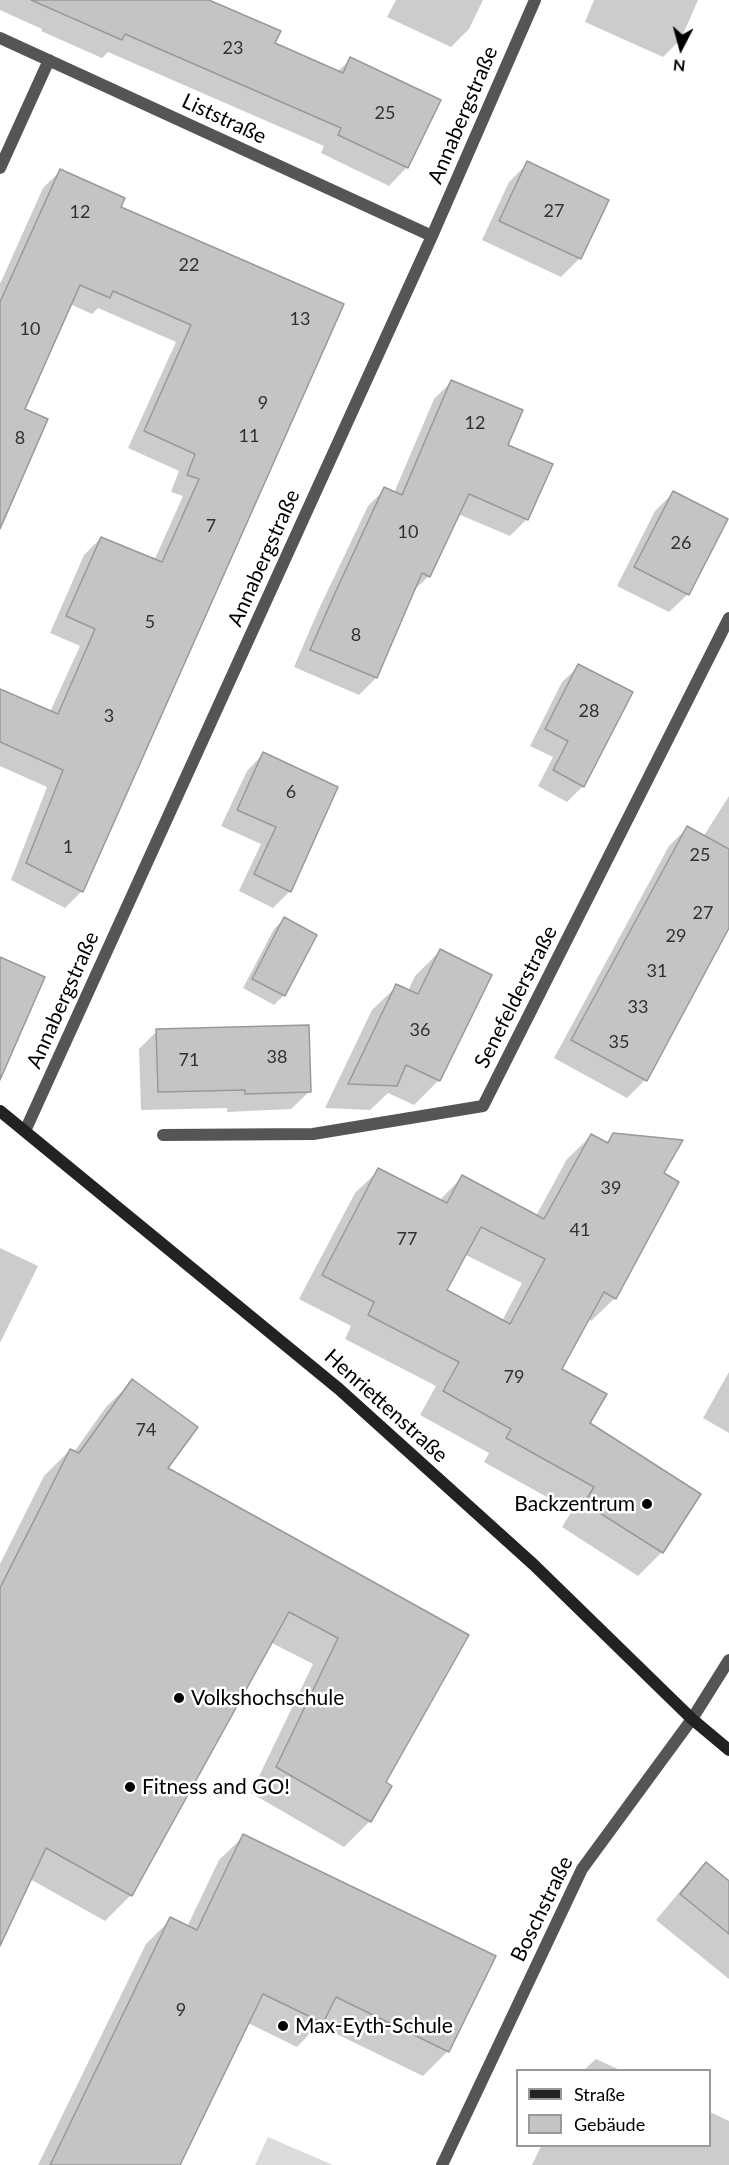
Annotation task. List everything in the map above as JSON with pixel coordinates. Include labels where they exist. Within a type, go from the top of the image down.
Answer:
[{"type":"street","name":"Annabergstraße","points":[[25,1131],[432,236],[535,0]]},
{"type":"street","name":"Liststraße","points":[[0,38],[432,236]]},
{"type":"street","points":[[0,168],[49,60]]},
{"type":"street","name":"Senefelderstraße","points":[[163,1135],[313,1134],[483,1106],[729,618]]},
{"type":"street","name":"Henriettenstraße","points":[[0,1111],[339,1389],[534,1565],[692,1719],[729,1750]]},
{"type":"street","name":"Boschstraße","points":[[442,2165],[582,1869],[692,1719],[729,1660]]},
{"type":"shaded area","points":[[268,2137],[333,2165],[255,2165]]},
{"type":"building","points":[[31,0],[209,0],[281,31],[275,43],[343,73],[350,57],[441,100],[408,168],[338,135],[341,128],[125,34],[122,40]]},
{"type":"building","points":[[527,161],[609,200],[581,259],[499,221]]},
{"type":"building","points":[[60,169],[125,198],[121,207],[344,304],[83,892],[26,863],[63,770],[0,742],[0,689],[58,714],[95,629],[66,616],[101,537],[162,562],[199,479],[187,475],[195,454],[144,431],[191,325],[113,291],[110,298],[80,285],[25,409],[48,419],[0,529],[0,302]]},
{"type":"building","points":[[451,380],[523,410],[508,445],[553,464],[528,520],[469,494],[430,577],[422,573],[377,678],[310,650],[384,487],[402,495]]},
{"type":"building","points":[[673,491],[728,519],[689,595],[634,567]]},
{"type":"building","points":[[578,664],[633,692],[584,787],[553,770],[568,741],[545,729]]},
{"type":"building","points":[[263,752],[338,787],[291,892],[254,874],[276,827],[237,810]]},
{"type":"building","points":[[687,826],[729,849],[729,928],[647,1081],[571,1040]]},
{"type":"building","points":[[284,917],[317,935],[285,996],[252,979]]},
{"type":"building","points":[[440,949],[492,975],[440,1081],[406,1065],[397,1086],[348,1084],[396,984],[418,994]]},
{"type":"building","points":[[0,957],[45,977],[0,1080]]},
{"type":"building","points":[[309,1025],[311,1092],[245,1094],[245,1090],[158,1092],[156,1029]]},
{"type":"building","points":[[613,1133],[683,1140],[664,1173],[679,1182],[616,1299],[604,1292],[562,1369],[607,1394],[590,1423],[701,1494],[663,1553],[584,1503],[594,1487],[506,1438],[511,1429],[443,1391],[459,1362],[368,1315],[374,1302],[322,1275],[378,1168],[447,1203],[462,1175],[544,1219],[591,1134],[608,1143]],"holes":[[[481,1227],[545,1259],[510,1324],[447,1290]]]},
{"type":"building","points":[[132,1379],[198,1427],[168,1468],[469,1635],[386,1782],[392,1786],[371,1822],[276,1767],[338,1638],[289,1612],[132,1896],[46,1848],[0,1946],[0,1588],[70,1449],[79,1453]]},
{"type":"building","points":[[243,1834],[496,1956],[449,2052],[336,1997],[323,2023],[263,1994],[180,2165],[50,2165],[170,1917],[197,1930]]},
{"type":"building","points":[[706,1862],[729,1881],[729,1934],[680,1894]]},
{"type":"place","name":"Backzentrum","points":[[647,1504]]},
{"type":"place","name":"Volkshochschule","points":[[179,1698]]},
{"type":"place","name":"Fitness and GO!","points":[[130,1787]]},
{"type":"place","name":"Max-Eyth-Schule","points":[[283,2026]]}]
